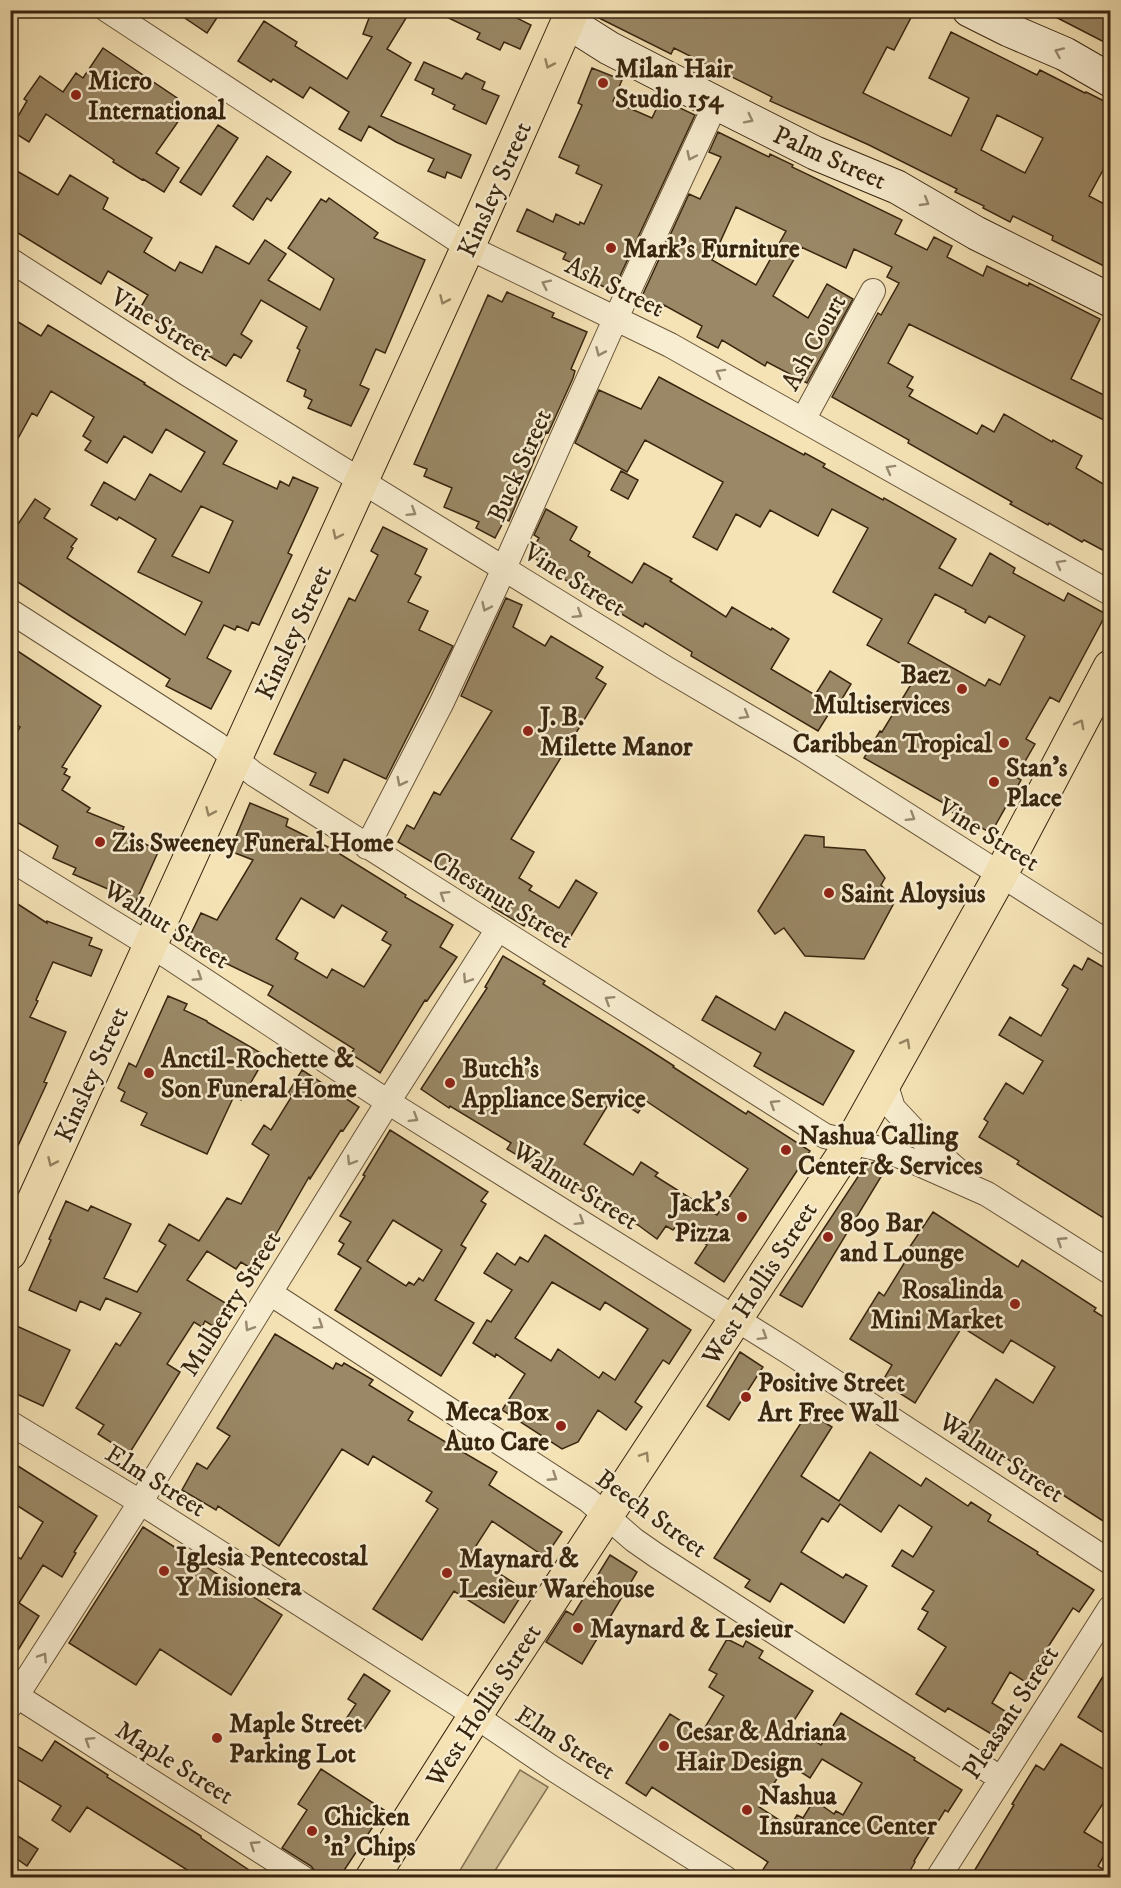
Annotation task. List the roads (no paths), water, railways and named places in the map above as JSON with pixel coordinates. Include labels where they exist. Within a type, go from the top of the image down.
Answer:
[{"type":"main road","name":"Kinsley Street","points":[[10,1253],[468,247],[564,14]]},
{"type":"main road","name":"West Hollis Street","points":[[372,1878],[475,1716],[851,1143],[1001,874],[1110,667]]},
{"type":"street","name":"Ash Street","points":[[107,10],[468,247],[670,345],[1110,593]]},
{"type":"street","points":[[969,10],[1065,54],[1110,80]]},
{"type":"street","name":"Palm Street","points":[[564,14],[598,42],[824,157],[897,187],[976,233],[1110,300]]},
{"type":"street","name":"Buck Street","points":[[368,847],[442,702],[716,103]]},
{"type":"street","name":"Vine Street","points":[[10,260],[158,356],[667,669],[803,749],[1110,944]]},
{"type":"street","name":"Ash Court","points":[[803,420],[873,291]]},
{"type":"street","name":"Chestnut Street","points":[[10,611],[217,744],[254,774],[825,1136],[880,1149],[908,1159],[987,1194]]},
{"type":"street","name":"Walnut Street","points":[[10,859],[149,945],[388,1102],[735,1318],[1110,1563]]},
{"type":"street","name":"Mulberry Street","points":[[14,1701],[498,929]]},
{"type":"street","name":"Chestnut Street","points":[[885,1083],[893,1108],[921,1138],[960,1173],[987,1194],[1110,1272]]},
{"type":"street","name":"Beech Street","points":[[270,1293],[588,1500],[634,1540],[657,1556],[1000,1778]]},
{"type":"street","name":"Elm Street","points":[[10,1424],[140,1502],[725,1878]]},
{"type":"street","name":"Pleasant Street","points":[[938,1878],[1110,1608]]},
{"type":"street","name":"Maple Street","points":[[14,1701],[303,1878]]},
{"type":"place","name":"Milan Hair Studio 154","points":[[603,83]]},
{"type":"place","name":"Micro International","points":[[76,95]]},
{"type":"place","name":"Mark's Furniture","points":[[611,248]]},
{"type":"place","name":"Baez Multiservices","points":[[962,689]]},
{"type":"place","name":"J. B. Milette Manor","points":[[528,731]]},
{"type":"place","name":"Caribbean Tropical","points":[[1004,743]]},
{"type":"place","name":"Stan's Place","points":[[994,782]]},
{"type":"place","name":"Zis Sweeney Funeral Home","points":[[100,842]]},
{"type":"place","name":"Saint Aloysius","points":[[829,893]]},
{"type":"place","name":"Anctil-Rochette & Son Funeral Home","points":[[149,1073]]},
{"type":"place","name":"Butch's Appliance Service","points":[[450,1083]]},
{"type":"place","name":"Nashua Calling Center & Services","points":[[786,1150]]},
{"type":"place","name":"Jack's Pizza","points":[[742,1217]]},
{"type":"place","name":"809 Bar and Lounge","points":[[828,1237]]},
{"type":"place","name":"Rosalinda Mini Market","points":[[1015,1304]]},
{"type":"place","name":"Positive Street Art Free Wall","points":[[746,1397]]},
{"type":"place","name":"Meca Box Auto Care","points":[[561,1426]]},
{"type":"place","name":"Iglesia Pentecostal Y Misionera","points":[[164,1571]]},
{"type":"place","name":"Maynard & Lesieur Warehouse","points":[[447,1573]]},
{"type":"place","name":"Maynard & Lesieur","points":[[578,1628]]},
{"type":"place","name":"Maple Street Parking Lot","points":[[217,1738]]},
{"type":"place","name":"Cesar & Adriana Hair Design","points":[[664,1746]]},
{"type":"place","name":"Nashua Insurance Center","points":[[747,1810]]},
{"type":"place","name":"Chicken 'n' Chips","points":[[312,1831]]}]
